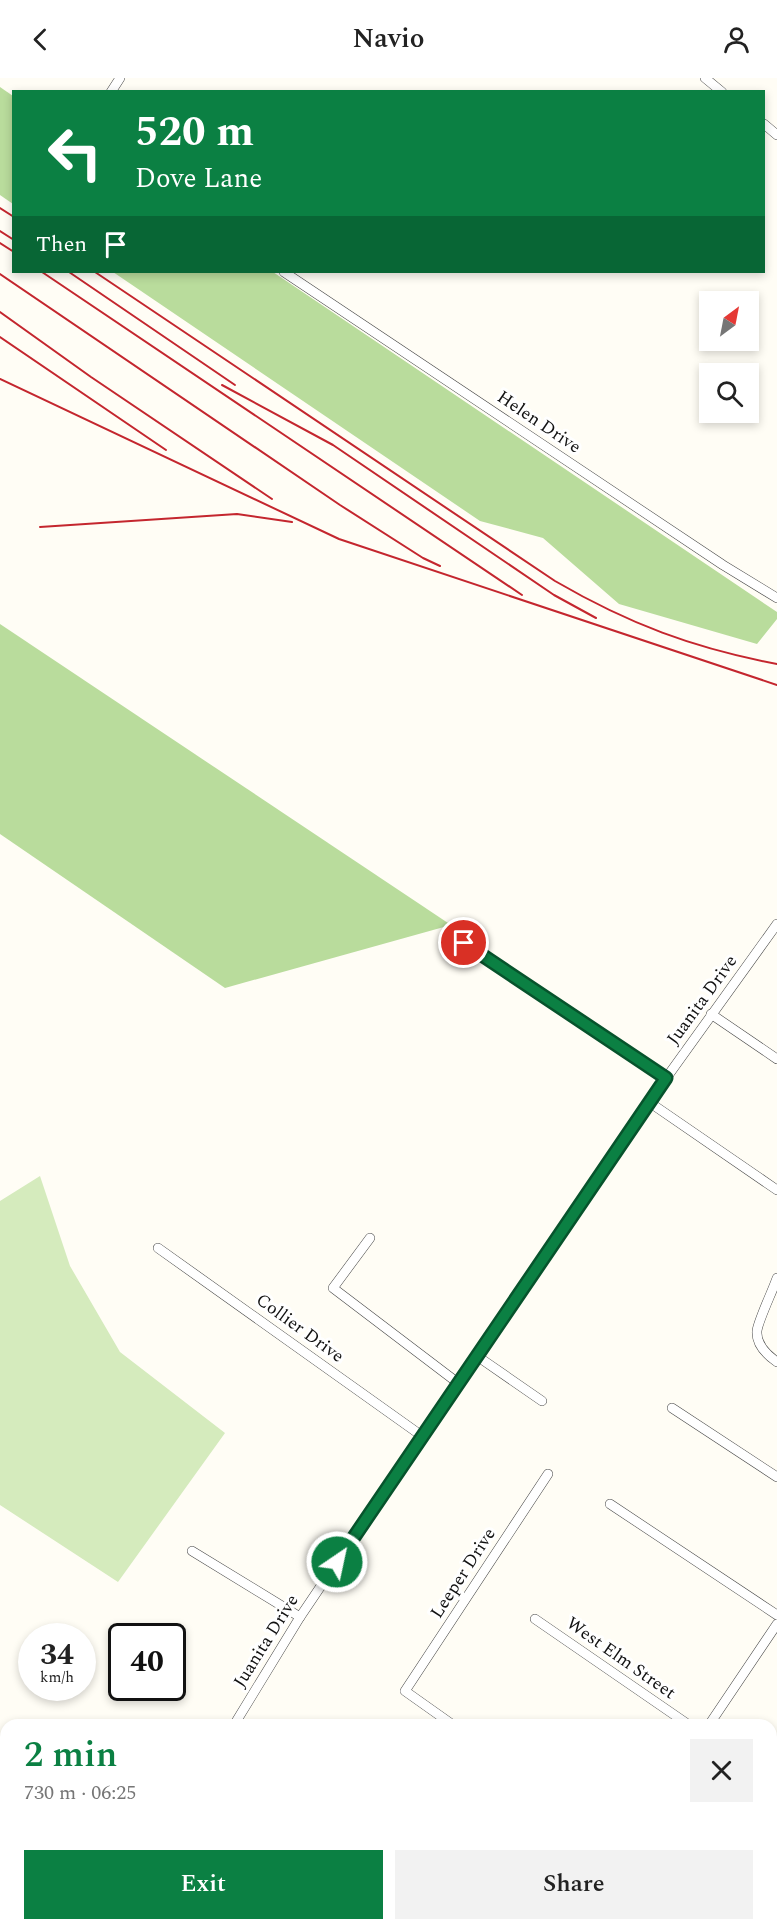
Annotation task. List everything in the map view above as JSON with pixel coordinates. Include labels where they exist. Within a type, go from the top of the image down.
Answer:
[{"type":"street","points":[[705,78],[720,90]]},
{"type":"street","points":[[765,125],[777,135]]},
{"type":"street","name":"Helen Drive","points":[[285,273],[723,565],[777,598]]},
{"type":"street","name":"Juanita Drive","points":[[238,1719],[300,1617],[648,1102],[775,930]]},
{"type":"street","points":[[464,943],[666,1078]]},
{"type":"street","points":[[711,1014],[777,1059]]},
{"type":"street","points":[[648,1102],[777,1190]]},
{"type":"street","points":[[370,1238],[333,1288],[458,1383]]},
{"type":"street","name":"Collier Drive","points":[[158,1248],[422,1436]]},
{"type":"street","points":[[777,1278],[757,1332],[760,1346],[777,1362]]},
{"type":"street","points":[[477,1356],[542,1401]]},
{"type":"street","points":[[672,1408],[777,1477]]},
{"type":"street","name":"Leeper Drive","points":[[445,1719],[405,1691],[548,1474]]},
{"type":"street","points":[[610,1504],[777,1615]]},
{"type":"street","points":[[192,1551],[300,1617]]},
{"type":"street","name":"West Elm Street","points":[[535,1619],[680,1719]]},
{"type":"street","points":[[713,1719],[776,1629]]},
{"type":"green space","points":[[0,87],[12,95],[12,203],[0,195]]},
{"type":"green space","points":[[114,273],[274,273],[777,612],[777,619],[757,644],[619,604],[543,538],[480,521]]},
{"type":"green space","points":[[0,624],[451,925],[225,988],[0,834]]},
{"type":"green space","points":[[40,1176],[70,1266],[120,1352],[225,1433],[118,1582],[0,1505],[0,1201]]},
{"type":"railway","points":[[0,208],[12,216]]},
{"type":"railway","points":[[0,231],[12,239]]},
{"type":"railway","points":[[0,243],[12,251]]},
{"type":"railway","points":[[43,273],[522,595]]},
{"type":"railway","points":[[70,273],[235,385]]},
{"type":"railway","points":[[96,273],[555,581],[609,610],[662,633],[746,658],[777,664]]},
{"type":"railway","points":[[0,274],[340,505],[423,558],[440,566]]},
{"type":"railway","points":[[0,312],[91,377],[272,499]]},
{"type":"railway","points":[[0,337],[166,450]]},
{"type":"railway","points":[[0,379],[339,539],[777,685]]},
{"type":"railway","points":[[222,385],[333,445],[554,595],[596,618]]},
{"type":"railway","points":[[40,527],[237,514],[292,522]]},
{"type":"route","points":[[337,1562],[666,1078],[464,943]]}]
